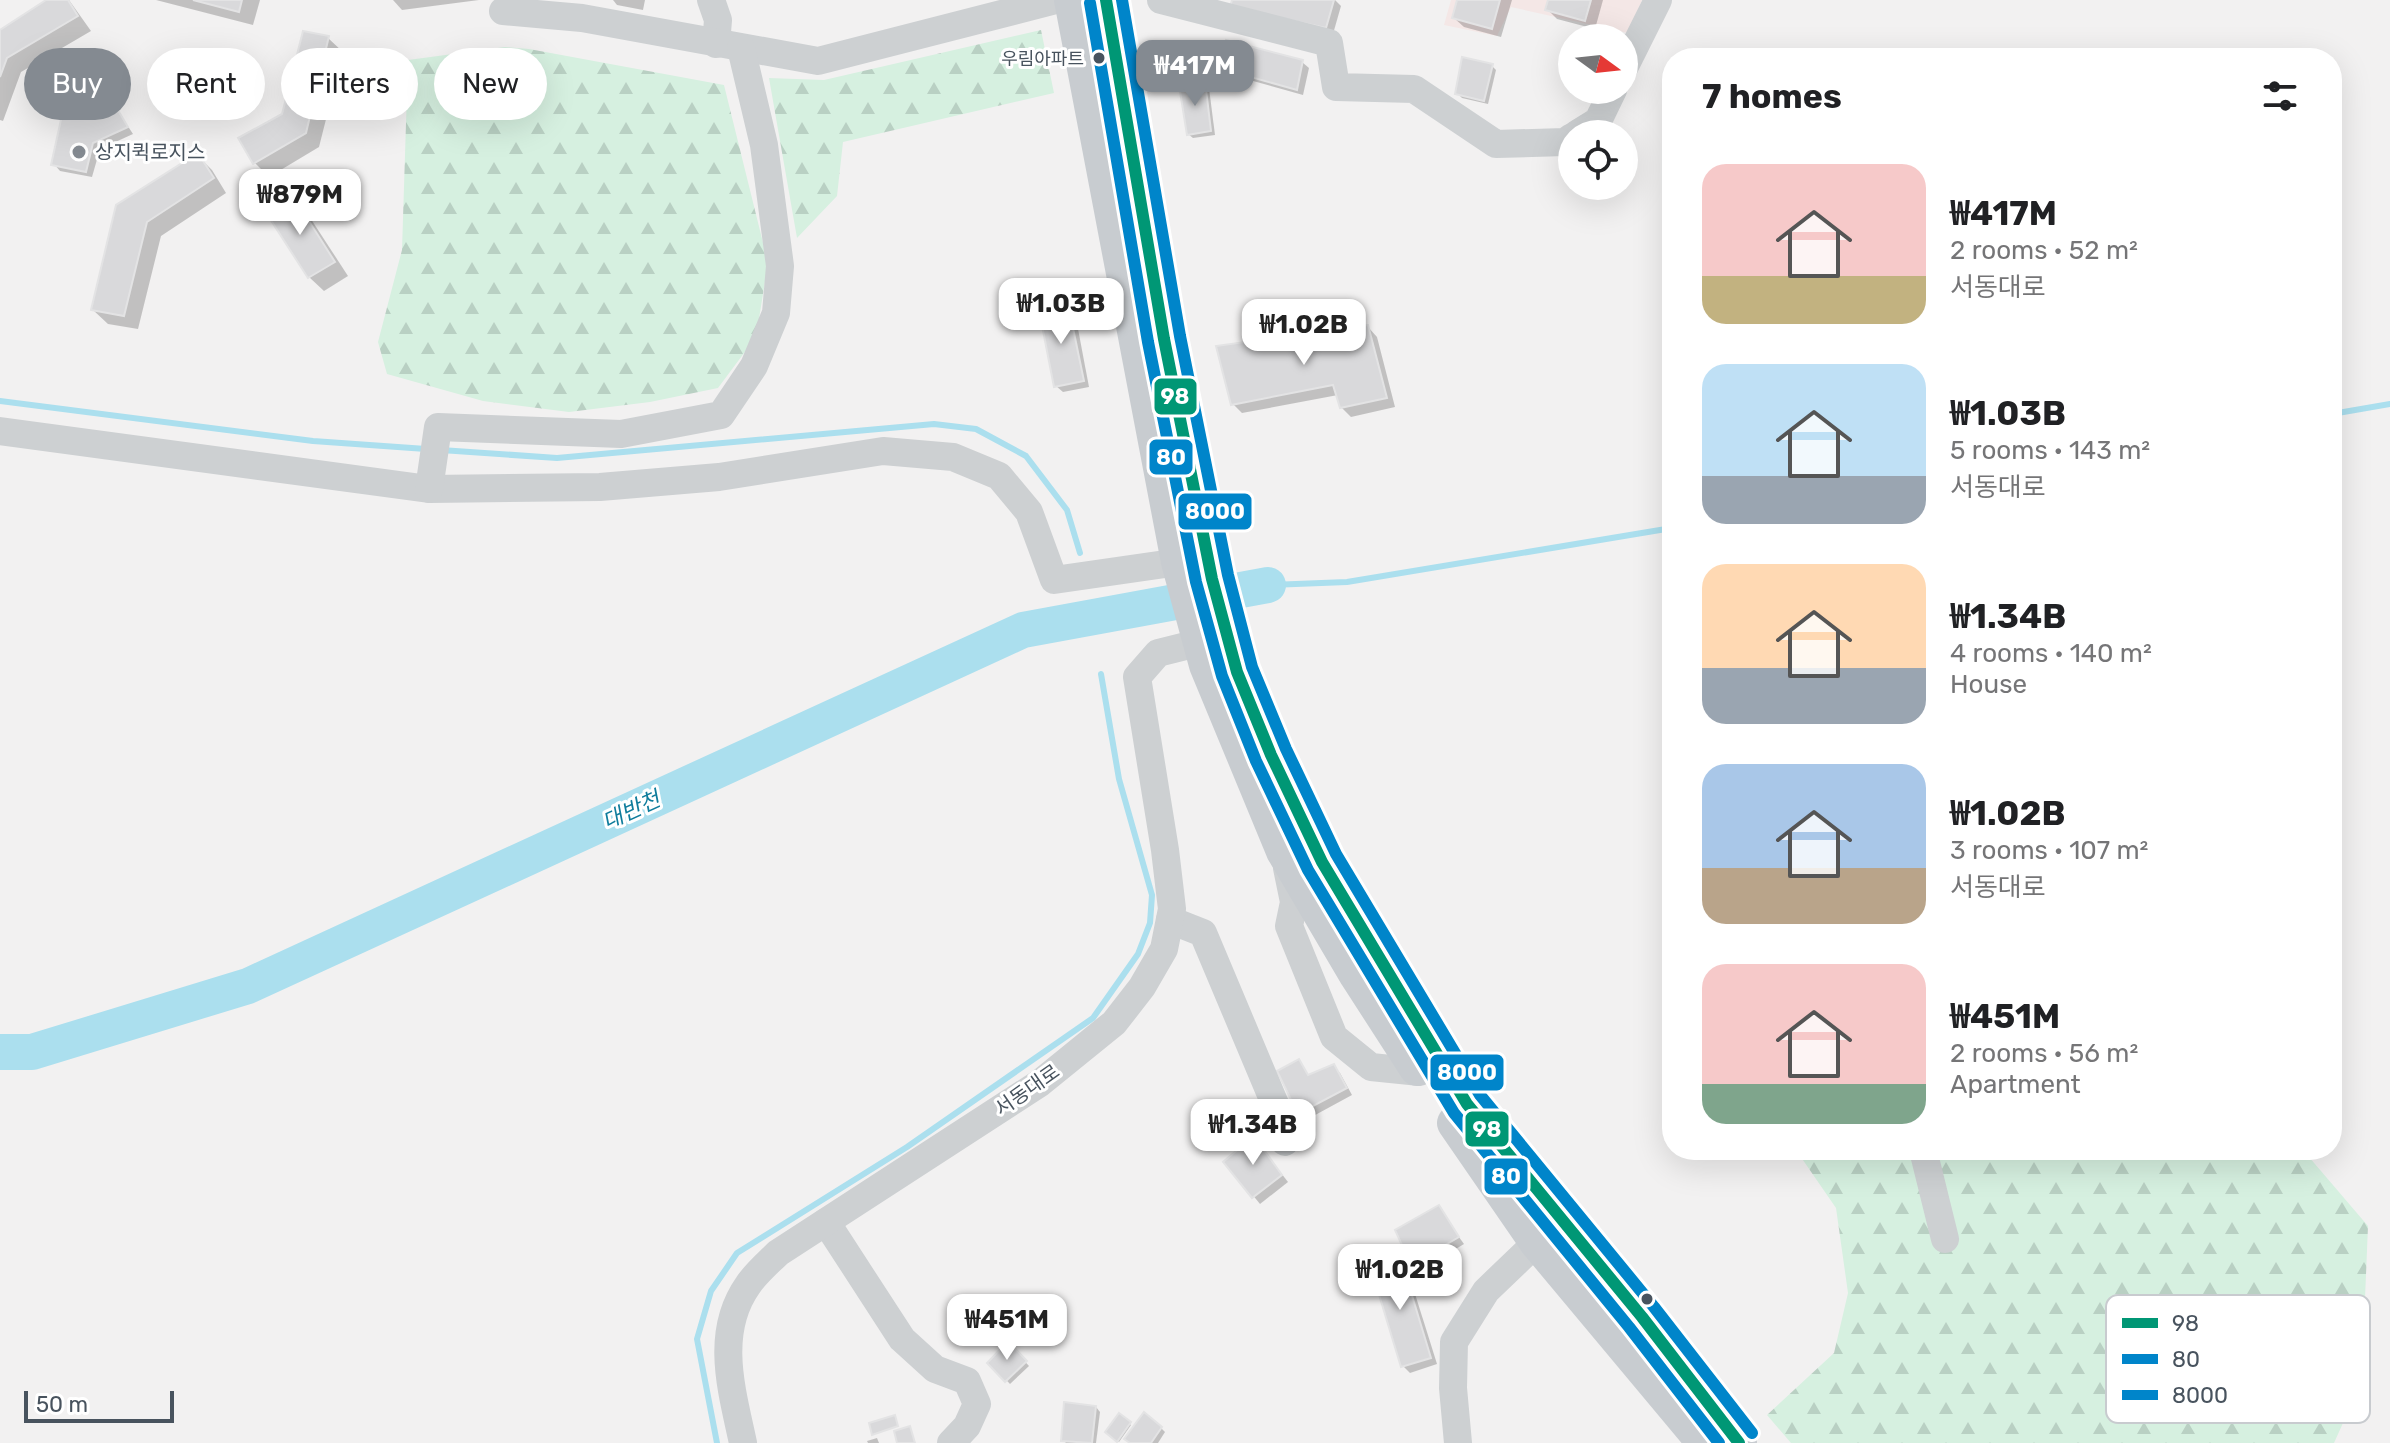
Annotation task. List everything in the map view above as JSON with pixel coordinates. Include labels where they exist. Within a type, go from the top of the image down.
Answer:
[{"type":"main road","points":[[1072,0],[1192,573],[1207,629],[1207,665],[1284,851],[1357,975],[1537,1242],[1705,1443]]},
{"type":"main road","points":[[1106,0],[1164,339],[1192,573]]},
{"type":"main road","points":[[1207,629],[1237,672],[1271,755],[1322,862],[1467,1104],[1642,1317],[1739,1443]]},
{"type":"street","points":[[429,489],[438,427],[621,434],[721,415],[754,366],[776,313],[780,266],[764,145],[711,0]]},
{"type":"street","points":[[503,11],[582,18],[818,61],[1056,0]]},
{"type":"street","points":[[1161,0],[1329,43],[1336,87],[1414,89],[1496,144],[1558,142]]},
{"type":"street","points":[[1638,40],[1658,0]]},
{"type":"street","points":[[0,431],[429,489],[600,487],[719,477],[883,451],[953,457],[999,476],[1029,512],[1054,580],[1192,573]]},
{"type":"street","name":"서동대로","points":[[743,1443],[727,1368],[733,1311],[748,1284],[778,1253],[1040,1083],[1114,1023],[1142,987],[1164,949],[1172,909],[1137,677],[1158,653],[1207,629]]},
{"type":"street","points":[[1284,851],[1294,902],[1289,926],[1334,1037],[1371,1067],[1420,1072]]},
{"type":"street","points":[[1170,920],[1203,933],[1280,1116],[1285,1142]]},
{"type":"street","points":[[1925,1160],[1945,1239]]},
{"type":"street","points":[[826,1222],[902,1339],[935,1369],[967,1381],[977,1404],[967,1426],[951,1443]]},
{"type":"street","points":[[1458,1443],[1453,1388],[1454,1342],[1486,1291],[1537,1242]]},
{"type":"shaded area","points":[[1451,0],[1642,0],[1632,24],[1588,24],[1511,7],[1497,36],[1444,25]]},
{"type":"green space","points":[[1041,30],[1054,93],[843,142],[837,196],[797,238],[769,78],[824,80]]},
{"type":"green space","points":[[547,52],[724,85],[768,263],[756,337],[718,388],[650,402],[569,412],[483,401],[387,374],[378,342],[402,250],[406,120],[418,120],[418,59],[434,57],[434,120],[547,120]]},
{"type":"green space","points":[[1803,1160],[2312,1160],[2368,1226],[2365,1295],[2106,1295],[2106,1423],[2343,1423],[2334,1443],[1791,1443],[1767,1415],[1834,1353],[1848,1293],[1836,1208]]},
{"type":"building","points":[[46,0],[68,0],[78,16],[7,58],[0,77],[0,30]]},
{"type":"building","points":[[193,0],[242,0],[239,12]]},
{"type":"building","points":[[1232,0],[1334,0],[1326,28],[1230,7]]},
{"type":"building","points":[[1457,0],[1500,0],[1492,29],[1452,18]]},
{"type":"building","points":[[1548,0],[1591,0],[1585,21],[1545,10]]},
{"type":"building","points":[[303,31],[329,36],[326,48],[299,48]]},
{"type":"building","points":[[1226,40],[1303,60],[1297,90],[1219,68]]},
{"type":"building","points":[[1462,57],[1493,64],[1484,101],[1455,94]]},
{"type":"building","points":[[1205,81],[1211,131],[1187,135],[1179,85]]},
{"type":"building","points":[[281,115],[281,120],[309,120],[306,133],[253,164],[238,138]]},
{"type":"building","points":[[61,120],[124,120],[128,127],[93,143],[86,172],[51,165]]},
{"type":"building","points":[[198,153],[214,178],[147,222],[124,316],[91,310],[116,205]]},
{"type":"building","points":[[293,196],[335,262],[308,278],[265,211]]},
{"type":"building","points":[[1068,304],[1084,381],[1054,387],[1039,310]]},
{"type":"building","points":[[1368,325],[1387,398],[1340,408],[1333,385],[1231,405],[1216,346]]},
{"type":"building","points":[[1299,1059],[1308,1075],[1334,1064],[1347,1088],[1298,1114],[1277,1071]]},
{"type":"building","points":[[1254,1136],[1282,1175],[1252,1198],[1223,1162]]},
{"type":"building","points":[[1439,1205],[1459,1237],[1411,1265],[1395,1230]]},
{"type":"building","points":[[1400,1256],[1431,1358],[1401,1367],[1370,1265]]},
{"type":"building","points":[[1008,1341],[1027,1361],[1005,1382],[987,1363]]},
{"type":"building","points":[[1064,1402],[1096,1406],[1092,1443],[1061,1441]]},
{"type":"building","points":[[1144,1412],[1162,1427],[1151,1443],[1130,1443],[1124,1439]]},
{"type":"building","points":[[1119,1413],[1131,1422],[1117,1442],[1105,1432]]},
{"type":"building","points":[[895,1415],[898,1426],[872,1435],[869,1423]]},
{"type":"building","points":[[910,1426],[915,1443],[897,1443],[894,1431]]},
{"type":"waterway","points":[[0,401],[313,441],[426,449]]},
{"type":"waterway","points":[[2342,412],[2390,404]]},
{"type":"waterway","points":[[441,450],[557,458],[934,424],[976,429],[1026,456],[1067,510],[1080,553]]},
{"type":"waterway","points":[[1268,585],[1347,582],[1662,530]]},
{"type":"waterway","name":"대반천","points":[[0,1052],[32,1052],[248,986],[1023,630],[1268,585]]},
{"type":"waterway","points":[[717,1443],[697,1339],[711,1291],[737,1253],[907,1147],[1093,1018],[1138,954],[1150,923],[1152,895],[1119,779],[1101,674]]},
{"type":"transit line","name":"98","points":[[1106,0],[1164,339],[1212,579],[1237,672],[1271,755],[1322,862],[1467,1104],[1642,1317],[1739,1443]]},
{"type":"transit line","name":"8000","points":[[1122,0],[1180,336],[1228,575],[1252,667],[1286,749],[1336,854],[1480,1095],[1654,1307],[1752,1433]]},
{"type":"transit line","name":"80","points":[[1090,3],[1148,342],[1196,582],[1222,676],[1256,761],[1308,870],[1454,1113],[1629,1327],[1719,1443]]},
{"type":"place","name":"우림아파트","points":[[1099,58]]},
{"type":"place","name":"상지퀵로지스","points":[[79,152]]}]
